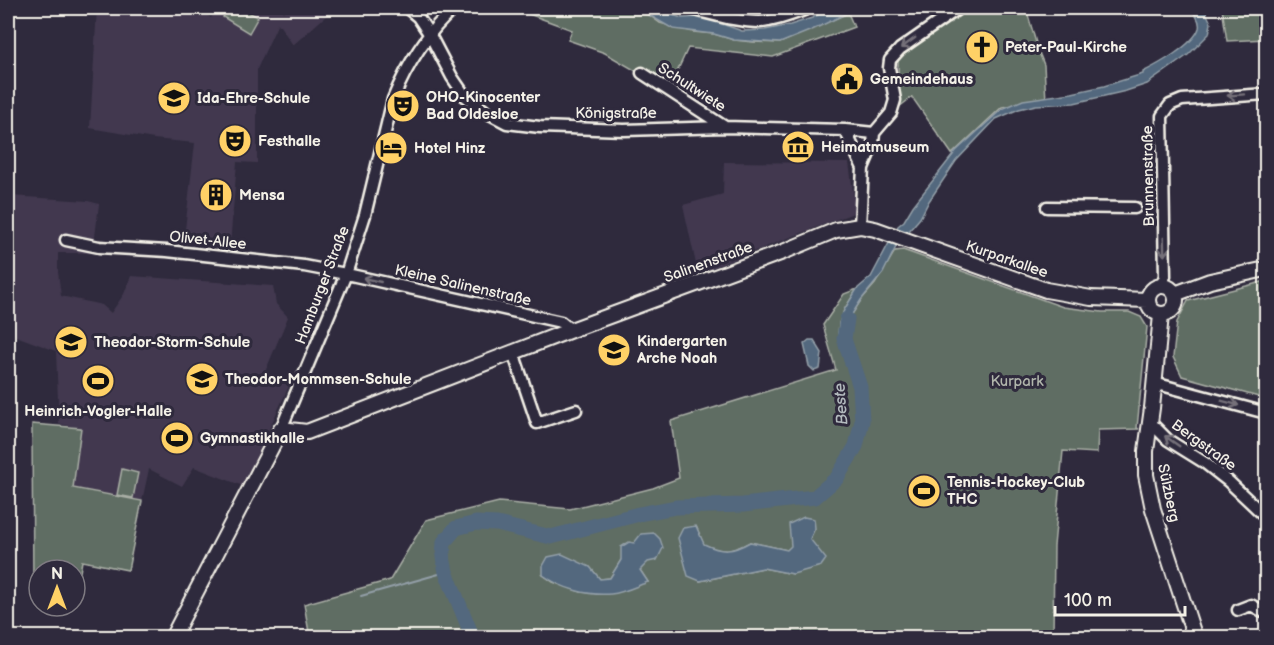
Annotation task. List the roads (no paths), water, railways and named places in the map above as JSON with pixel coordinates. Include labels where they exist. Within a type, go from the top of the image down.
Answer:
[{"type":"street","name":"Königstraße","points":[[407,8],[418,17],[430,34],[452,77],[465,96],[488,113],[507,123],[528,127],[624,130],[725,127],[845,130],[874,133]]},
{"type":"street","name":"Hamburger Straße","points":[[172,638],[198,584],[240,511],[281,429],[346,274],[365,215],[393,99],[430,34],[455,8]]},
{"type":"street","points":[[686,8],[760,22],[789,16],[809,8]]},
{"type":"street","points":[[860,226],[862,168],[873,144],[874,133],[891,113],[893,107],[895,93],[889,68],[890,60],[900,49],[959,8]]},
{"type":"street","name":"Schultwiete","points":[[642,73],[725,127]]},
{"type":"street","name":"Brunnenstraße","points":[[1161,286],[1165,276],[1162,116],[1170,105],[1176,102],[1206,97],[1266,94]]},
{"type":"street","points":[[845,130],[862,168]]},
{"type":"street","points":[[1047,207],[1135,208]]},
{"type":"street","points":[[1150,208],[1162,208]]},
{"type":"street","name":"Kurparkallee","points":[[860,226],[885,232],[1066,295],[1148,300]]},
{"type":"street","name":"Salinenstraße","points":[[281,429],[307,432],[836,230],[860,226]]},
{"type":"street","name":"Olivet-Allee","points":[[66,240],[99,247],[167,251],[304,266],[346,274]]},
{"type":"street","points":[[1175,294],[1210,281],[1266,269]]},
{"type":"street","name":"Kleine Salinenstraße","points":[[346,274],[561,322],[571,330]]},
{"type":"street","points":[[1161,286],[1170,288],[1175,294],[1176,301],[1173,310],[1161,315],[1151,311],[1148,300],[1153,289],[1161,286]]},
{"type":"street","name":"Sülzberg","points":[[1161,315],[1146,451],[1146,475],[1153,509],[1195,638]]},
{"type":"street","points":[[513,352],[537,423],[576,410]]},
{"type":"street","points":[[1154,383],[1266,413]]},
{"type":"street","name":"Bergstraße","points":[[1150,422],[1168,440],[1228,481],[1266,517]]},
{"type":"street","points":[[1238,610],[1251,605],[1266,613]]},
{"type":"water","points":[[623,8],[657,8],[682,18],[702,17],[742,31],[765,30],[790,25],[812,18],[831,8],[858,8],[780,43],[734,40],[714,34],[673,29],[649,15]]},
{"type":"water","points":[[1189,8],[1204,8],[1211,23],[1209,34],[1188,55],[1147,84],[1074,103],[1036,105],[1019,109],[996,119],[956,161],[920,218],[897,245],[883,273],[849,319],[844,339],[838,334],[844,310],[857,289],[871,277],[898,226],[956,151],[1002,109],[1023,100],[1072,93],[1143,74],[1183,48],[1196,34],[1199,22]]},
{"type":"water","points":[[809,340],[814,340],[822,353],[820,369],[814,371],[809,366],[804,344]]},
{"type":"water","points":[[804,517],[814,519],[815,528],[810,539],[826,559],[821,566],[793,574],[763,568],[700,581],[688,576],[678,538],[683,528],[696,526],[704,544],[717,549],[738,548],[750,542],[787,550],[791,546],[789,524]]},
{"type":"water","points":[[654,533],[660,539],[663,548],[657,560],[648,562],[640,570],[648,582],[630,589],[611,594],[584,593],[567,588],[543,575],[543,566],[548,557],[562,554],[590,567],[600,579],[610,578],[621,560],[621,547],[629,542],[634,543],[641,534]]},
{"type":"waterway","name":"Beste","points":[[473,638],[446,572],[443,557],[444,542],[456,528],[476,523],[497,524],[551,537],[639,514],[676,507],[743,505],[815,497],[837,478],[856,446],[862,421],[860,387],[844,339],[847,319]]},
{"type":"waterway","points":[[361,596],[446,572]]},
{"type":"tunnel","points":[[1135,208],[1151,208]]},
{"type":"place","name":"Peter-Paul-Kirche","points":[[982,47]]},
{"type":"place","name":"Gemeindehaus","points":[[847,79]]},
{"type":"place","name":"Ida-Ehre-Schule","points":[[174,98]]},
{"type":"place","name":"OHO-Kinocenter Bad Oldesloe","points":[[403,106]]},
{"type":"place","name":"Festhalle","points":[[235,141]]},
{"type":"place","name":"Heimatmuseum","points":[[798,147]]},
{"type":"place","name":"Hotel Hinz","points":[[391,148]]},
{"type":"place","name":"Mensa","points":[[216,195]]},
{"type":"place","name":"Theodor-Storm-Schule","points":[[71,342]]},
{"type":"place","name":"Kindergarten Arche Noah","points":[[614,350]]},
{"type":"place","name":"Theodor-Mommsen-Schule","points":[[202,379]]},
{"type":"place","name":"Heinrich-Vogler-Halle","points":[[98,381]]},
{"type":"place","name":"Gymnastikhalle","points":[[177,438]]},
{"type":"place","name":"Tennis-Hockey-Club THC","points":[[924,491]]},
{"type":"park label","name":"Kurpark","points":[[1017,381]]}]
